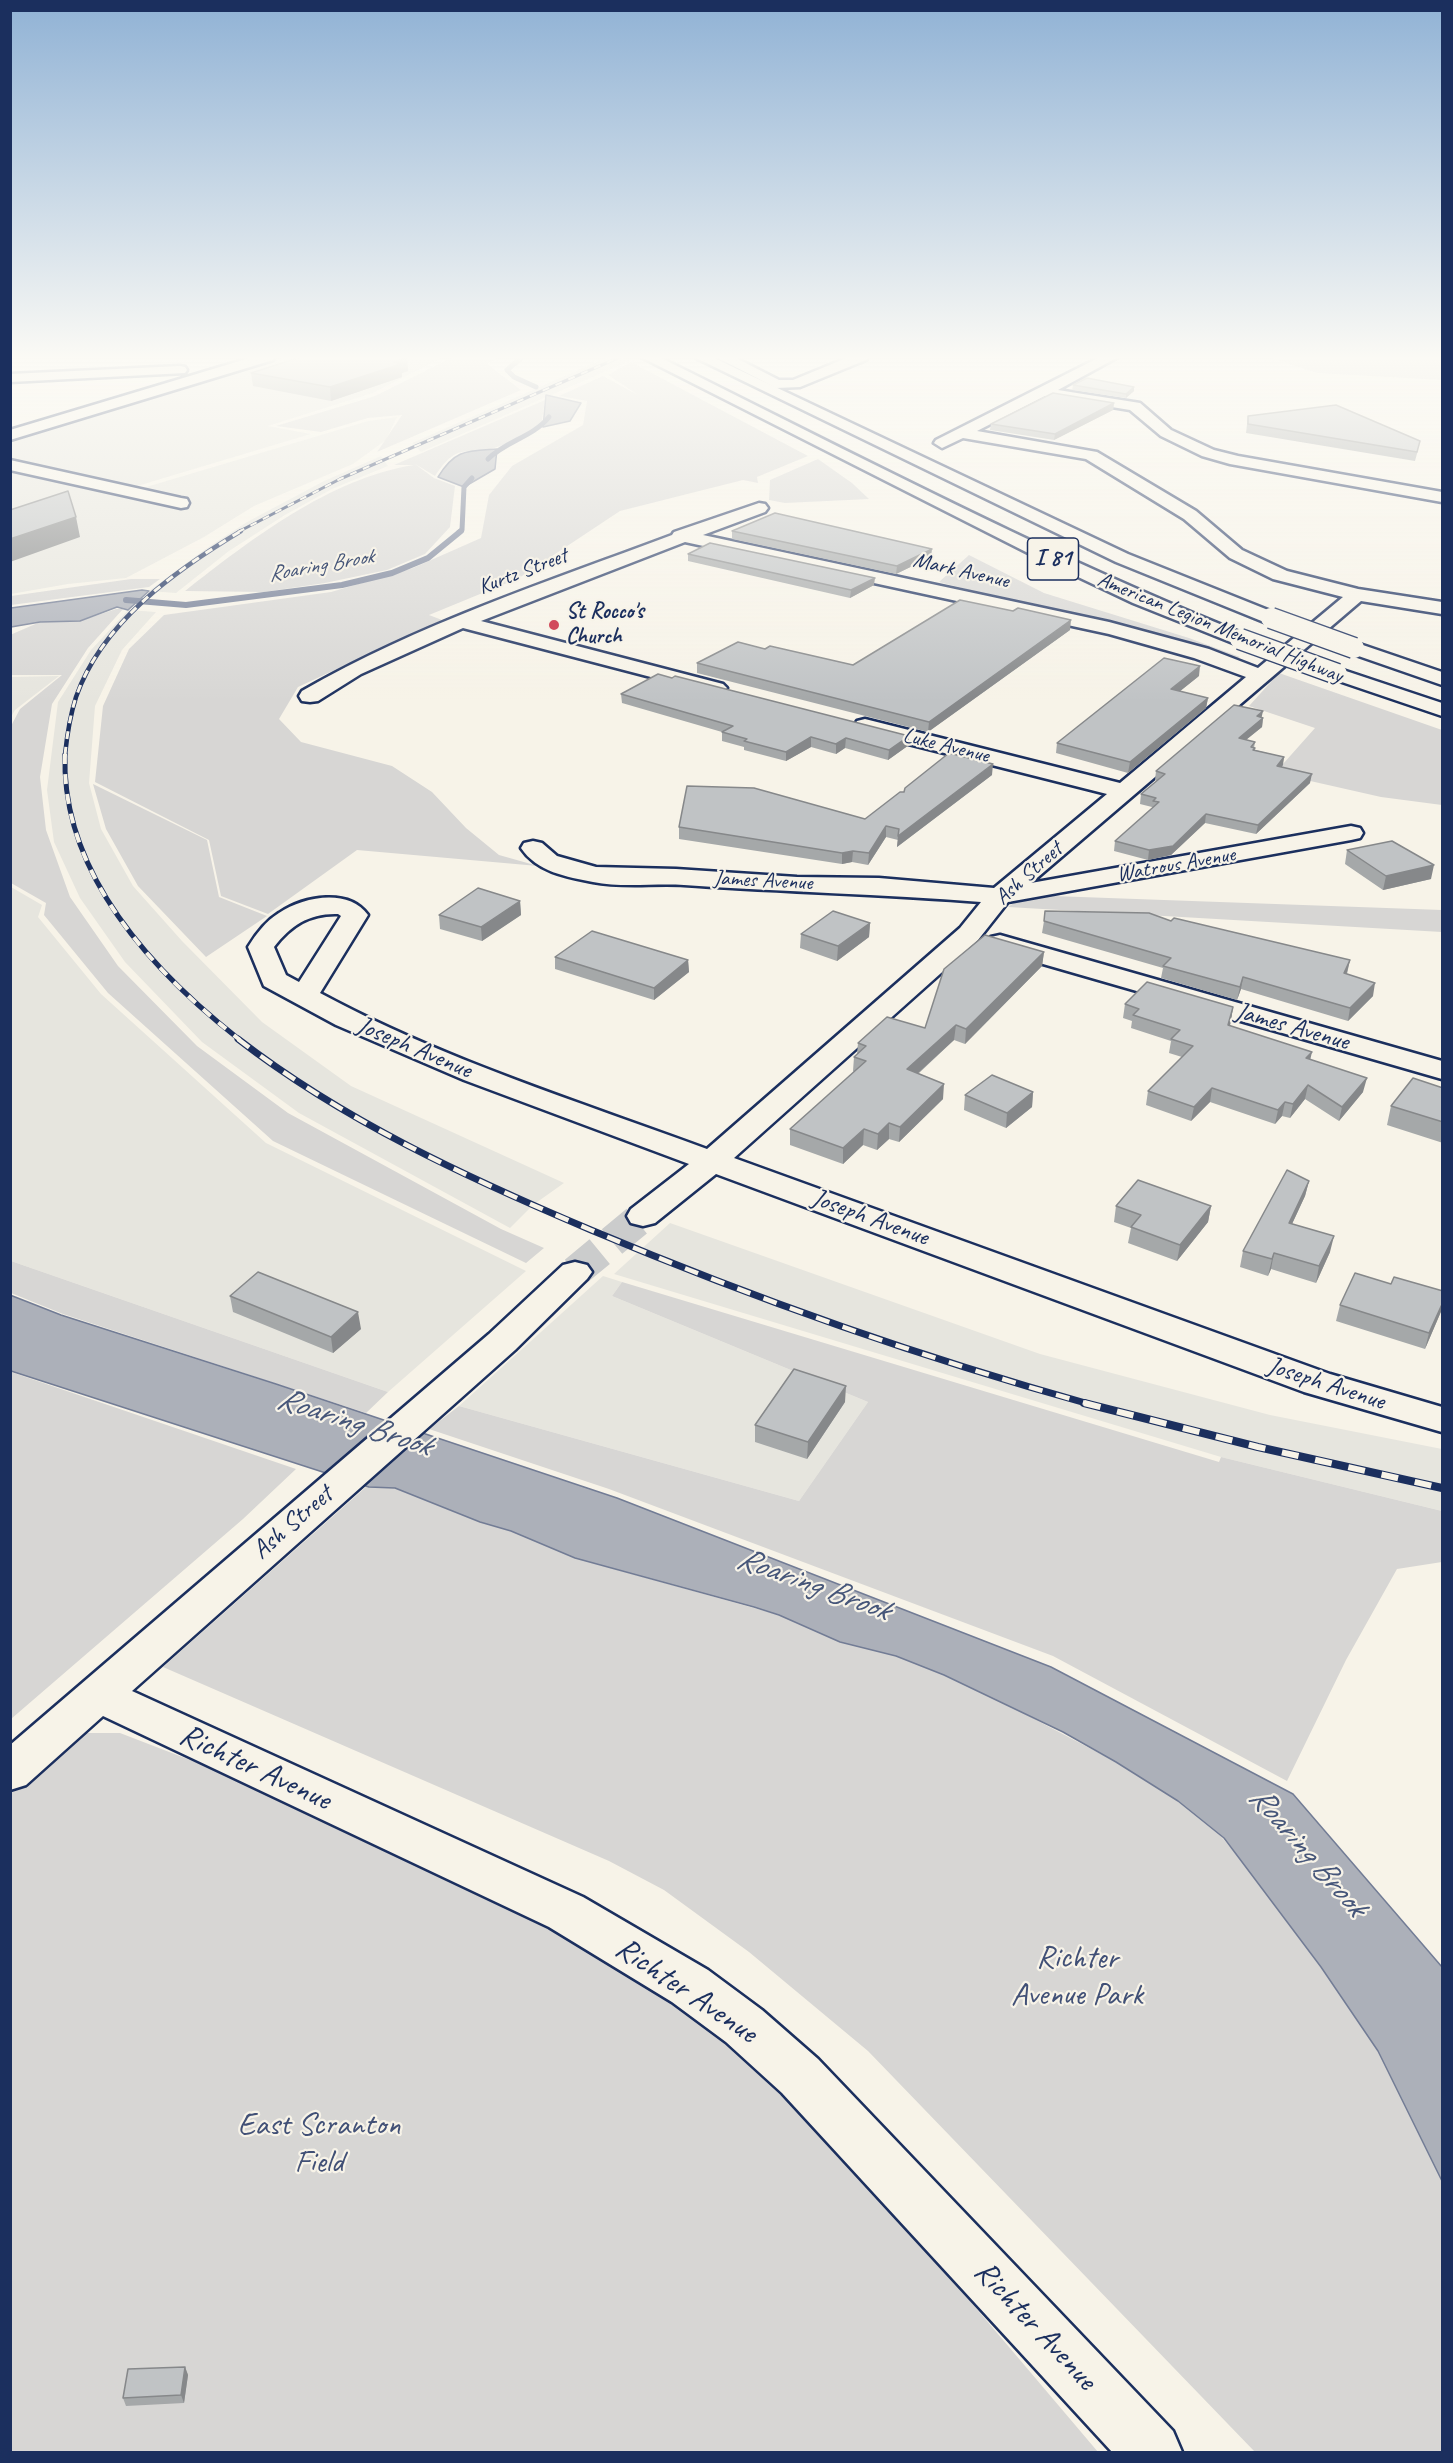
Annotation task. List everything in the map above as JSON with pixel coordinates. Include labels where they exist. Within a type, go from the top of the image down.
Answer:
[{"type":"main road","points":[[41,472],[181,503]]},
{"type":"main road","name":"American Legion Memorial Highway","points":[[879,472],[1078,571],[1140,599],[1240,639],[1443,710]]},
{"type":"main road","name":"American Legion Memorial Highway","points":[[942,472],[1122,558],[1270,618],[1443,679]]},
{"type":"main road","points":[[1119,472],[1190,515],[1236,554],[1280,575],[1358,595],[1443,608]]},
{"type":"main road","points":[[1297,472],[1443,496]]},
{"type":"main road","name":"Kurtz Street","points":[[310,696],[354,670],[461,622],[680,536],[759,508]]},
{"type":"main road","name":"Mark Avenue","points":[[680,536],[842,568],[1175,645],[1226,661],[1261,676]]},
{"type":"main road","name":"Ash Street","points":[[643,1216],[713,1160],[969,934],[1000,896],[1358,595]]},
{"type":"main road","points":[[461,622],[731,692]]},
{"type":"main road","name":"Luke Avenue","points":[[847,721],[1125,791]]},
{"type":"main road","name":"Watrous Avenue","points":[[1000,896],[1351,833]]},
{"type":"main road","name":"James Avenue","points":[[533,848],[555,864],[596,875],[676,877],[797,885],[879,886],[1000,896]]},
{"type":"main road","name":"James Avenue","points":[[969,934],[1443,1070]]},
{"type":"main road","name":"Joseph Avenue","points":[[304,996],[346,1019],[474,1074],[1317,1383],[1443,1420]]},
{"type":"main road","name":"Ash Street","points":[[10,1772],[293,1522],[502,1342],[575,1272]]},
{"type":"main road","name":"Richter Avenue","points":[[99,1695],[566,1912],[690,1986],[744,2026],[800,2076],[1152,2452]]},
{"type":"shaded area","points":[[11,472],[36,472],[126,493],[197,472],[334,472],[254,506],[204,537],[126,578],[68,584],[11,594]]},
{"type":"shaded area","points":[[65,472],[184,472],[134,487]]},
{"type":"shaded area","points":[[345,472],[374,472],[332,489],[285,515],[229,551],[176,593],[149,591],[204,550],[247,522]]},
{"type":"shaded area","points":[[128,610],[156,612],[122,650],[95,706],[89,783],[101,829],[133,886],[182,941],[262,1022],[351,1086],[564,1183],[533,1205],[510,1228],[299,1113],[202,1042],[125,962],[80,898],[54,842],[47,790],[58,702],[91,650]]},
{"type":"shaded area","points":[[59,676],[15,710],[11,717],[11,677]]},
{"type":"shaded area","points":[[11,887],[42,905],[38,917],[101,994],[266,1143],[526,1271],[388,1392],[11,1261]]},
{"type":"shaded area","points":[[670,1223],[1040,1354],[1270,1415],[1442,1449],[1442,1511],[1221,1457],[614,1274]]},
{"type":"shaded area","points":[[603,1276],[622,1282],[612,1296],[868,1402],[799,1501],[459,1406]]},
{"type":"green space","points":[[383,472],[426,472],[434,478],[455,486],[450,527],[425,554],[387,570],[325,583],[264,592],[185,591],[236,552],[292,514],[352,483]]},
{"type":"green space","points":[[507,472],[769,472],[757,477],[758,483],[743,480],[620,511],[519,578],[429,615],[442,620],[298,687],[279,719],[301,742],[392,766],[432,792],[466,828],[499,855],[538,866],[357,850],[268,914],[221,896],[209,840],[95,782],[103,706],[129,649],[164,615],[331,592],[413,568],[481,538],[489,495]]},
{"type":"green space","points":[[788,472],[836,472],[869,499],[785,503],[769,500],[770,480]]},
{"type":"green space","points":[[969,555],[1044,593],[1189,638],[1240,657],[1233,661],[1174,643],[939,582]]},
{"type":"green space","points":[[131,579],[160,579],[149,587],[11,605],[11,596]]},
{"type":"green space","points":[[116,609],[123,609],[88,648],[52,704],[40,777],[46,830],[70,897],[118,966],[197,1046],[288,1113],[501,1229],[544,1248],[526,1263],[273,1141],[108,993],[44,915],[46,903],[11,883],[11,726],[20,709],[62,675],[11,675],[10,635],[40,622],[80,621]]},
{"type":"green space","points":[[1279,673],[1442,730],[1442,805],[1381,797],[1275,773],[1315,728],[1249,706]]},
{"type":"green space","points":[[93,784],[207,840],[219,897],[267,916],[206,957],[138,886],[106,829]]},
{"type":"green space","points":[[1025,895],[1442,910],[1442,932],[1008,907]]},
{"type":"green space","points":[[11,1261],[388,1392],[366,1413],[63,1314],[11,1293]]},
{"type":"green space","points":[[622,1282],[1219,1462],[1221,1457],[1442,1511],[1442,1562],[1397,1569],[1346,1660],[1287,1781],[1053,1656],[609,1489],[429,1429],[459,1406],[799,1501],[868,1402],[612,1296]]},
{"type":"green space","points":[[11,1372],[296,1469],[243,1519],[11,1719]]},
{"type":"green space","name":"Richter Avenue Park","points":[[367,1486],[395,1488],[480,1522],[511,1531],[575,1558],[779,1615],[840,1642],[896,1656],[944,1675],[1116,1762],[1178,1801],[1213,1827],[1253,1874],[1321,1967],[1378,2051],[1442,2181],[1442,2452],[1255,2452],[868,2051],[749,1952],[664,1890],[609,1861],[163,1667]]},
{"type":"green space","name":"East Scranton Field","points":[[62,1733],[120,1733],[527,1897],[786,2084],[1098,2452],[11,2452],[11,1780]]},
{"type":"water","points":[[441,472],[490,472],[464,487],[438,477]]},
{"type":"water","points":[[142,590],[149,591],[128,610],[117,607],[80,621],[40,622],[11,627],[11,608]]},
{"type":"water","points":[[10,1295],[61,1315],[617,1498],[1051,1667],[1293,1794],[1442,1967],[1442,2181],[1378,2051],[1321,1967],[1224,1838],[1178,1801],[1116,1762],[1063,1732],[944,1675],[896,1656],[840,1642],[779,1615],[754,1607],[575,1558],[511,1531],[480,1522],[395,1488],[369,1487],[11,1371]]},
{"type":"building","points":[[68,491],[76,517],[10,539],[10,510]]},
{"type":"building","points":[[775,513],[932,549],[897,566],[732,531]]},
{"type":"building","points":[[710,543],[875,578],[851,590],[688,554]]},
{"type":"building","points":[[960,600],[1013,611],[1018,608],[1071,620],[929,722],[697,663],[738,642],[765,649],[770,646],[853,665]]},
{"type":"building","points":[[1164,658],[1200,666],[1171,689],[1208,698],[1130,762],[1057,743]]},
{"type":"building","points":[[658,674],[672,678],[675,676],[909,736],[889,750],[846,738],[836,744],[811,737],[786,752],[744,741],[747,739],[722,732],[733,726],[621,694]]},
{"type":"building","points":[[1234,705],[1263,711],[1257,716],[1263,718],[1239,738],[1255,742],[1251,747],[1255,748],[1253,750],[1284,757],[1277,766],[1312,774],[1258,825],[1206,814],[1173,846],[1149,850],[1115,841],[1159,802],[1153,801],[1156,798],[1141,794],[1165,774],[1156,771]]},
{"type":"building","points":[[949,753],[993,764],[898,836],[899,829],[886,826],[869,853],[853,851],[842,853],[679,827],[687,786],[754,788],[865,819],[900,792],[904,792],[905,788]]},
{"type":"building","points":[[1392,841],[1434,865],[1386,876],[1347,850]]},
{"type":"building","points":[[478,888],[520,901],[481,927],[439,915]]},
{"type":"building","points":[[833,911],[870,923],[838,946],[801,934]]},
{"type":"building","points":[[1045,911],[1149,913],[1171,921],[1174,918],[1350,960],[1344,973],[1375,983],[1350,1008],[1243,977],[1240,987],[1163,966],[1171,958],[1044,921]]},
{"type":"building","points":[[592,931],[688,960],[654,988],[555,957]]},
{"type":"building","points":[[985,935],[1044,952],[966,1029],[956,1025],[907,1069],[944,1084],[900,1127],[889,1123],[878,1134],[864,1129],[843,1148],[790,1129],[866,1061],[854,1057],[866,1046],[858,1043],[887,1017],[925,1028],[944,969]]},
{"type":"building","points":[[1147,982],[1233,1007],[1228,1025],[1312,1052],[1306,1058],[1367,1078],[1342,1107],[1308,1085],[1293,1104],[1285,1102],[1278,1110],[1212,1088],[1194,1107],[1148,1091],[1193,1046],[1171,1039],[1180,1030],[1133,1015],[1139,1009],[1125,1004]]},
{"type":"building","points":[[992,1075],[1033,1092],[1007,1113],[965,1095]]},
{"type":"building","points":[[1413,1078],[1443,1088],[1443,1122],[1391,1106]]},
{"type":"building","points":[[1287,1170],[1309,1181],[1289,1223],[1334,1236],[1319,1266],[1274,1253],[1272,1259],[1243,1251]]},
{"type":"building","points":[[1138,1180],[1211,1206],[1180,1245],[1131,1227],[1141,1215],[1116,1206]]},
{"type":"building","points":[[258,1272],[358,1312],[331,1337],[230,1296]]},
{"type":"building","points":[[1355,1273],[1391,1284],[1394,1277],[1443,1291],[1443,1302],[1429,1333],[1340,1305]]},
{"type":"building","points":[[794,1369],[846,1386],[808,1442],[755,1425]]},
{"type":"building","points":[[185,2367],[181,2395],[123,2398],[128,2369]]},
{"type":"waterway","name":"Roaring Brook","points":[[459,532],[462,530],[464,487],[472,478]]},
{"type":"waterway","name":"Roaring Brook","points":[[126,600],[186,605],[342,585],[392,573],[428,558],[461,531]]},
{"type":"tunnel","points":[[575,1272],[643,1216]]},
{"type":"railway","points":[[238,532],[356,472]]},
{"type":"railway","points":[[65,755],[76,697],[88,670],[122,622],[167,581],[241,531]]},
{"type":"railway","points":[[65,755],[68,798],[78,840],[95,879],[118,916],[145,951],[207,1013],[240,1040]]},
{"type":"railway","points":[[238,1039],[279,1069],[364,1122],[453,1168],[545,1210],[775,1303],[963,1367],[1089,1404]]},
{"type":"railway","points":[[1084,1403],[1258,1447],[1442,1488]]},
{"type":"place","name":"St Rocco's Church","points":[[554,625]]}]
